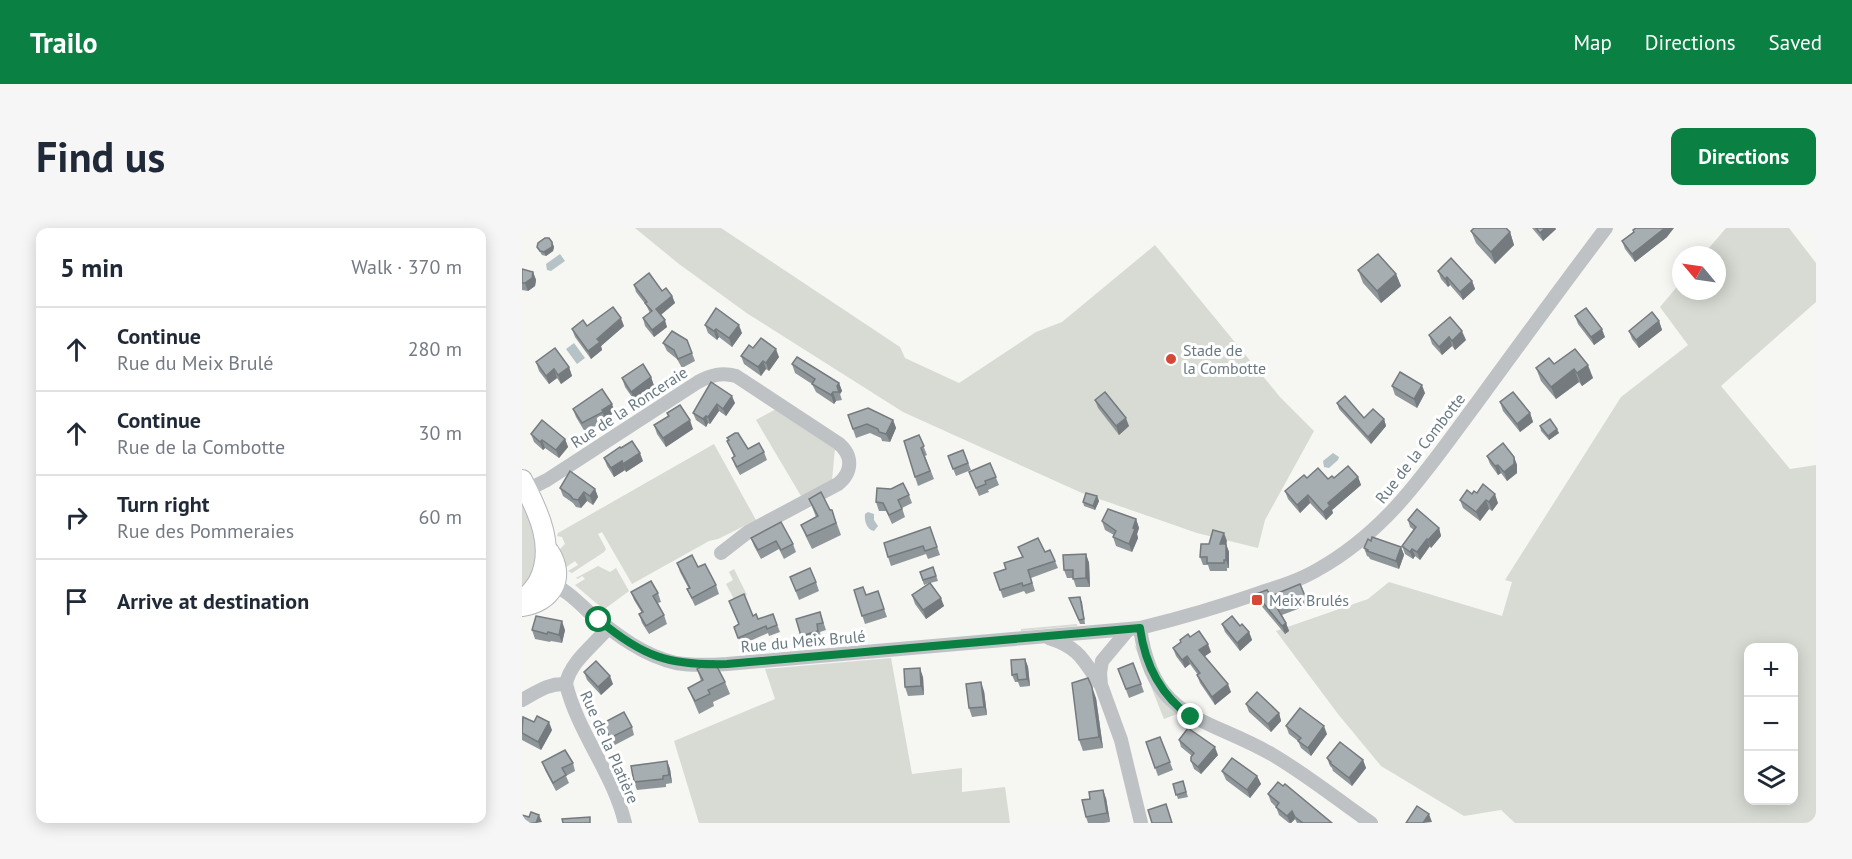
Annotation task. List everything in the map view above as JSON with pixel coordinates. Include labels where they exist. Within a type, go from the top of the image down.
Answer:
[{"type":"street","name":"Rue de la Combotte","points":[[1091,633],[1134,629],[1182,618],[1301,578],[1336,559],[1373,530],[1391,514],[1424,475],[1606,228]]},
{"type":"street","name":"Rue de la Ronceraie","points":[[525,485],[547,480],[698,382],[714,375],[736,376],[838,443],[846,451],[850,462],[846,476],[838,484],[748,532],[721,553]]},
{"type":"street","points":[[522,605],[530,605],[550,593],[547,582],[556,578],[553,559],[547,551],[541,523],[525,485]]},
{"type":"street","name":"Rue du Meix Brulé","points":[[547,582],[638,648],[676,663],[727,664],[1091,633]]},
{"type":"street","points":[[522,700],[553,684],[566,684],[576,664],[608,628]]},
{"type":"street","points":[[1102,661],[1108,652],[1134,629],[1158,686],[1183,711],[1270,754],[1371,823]]},
{"type":"street","points":[[1082,656],[1083,648],[1091,633],[1101,647],[1101,685]]},
{"type":"street","points":[[1046,637],[1059,641],[1082,656],[1101,685],[1121,740],[1141,823]]},
{"type":"street","name":"Rue de la Platière","points":[[566,684],[571,703],[613,785],[625,823]]},
{"type":"shaded area","points":[[635,228],[721,228],[900,347],[905,358],[959,383],[1036,332],[1062,322],[1155,245],[1280,397],[1314,431],[1265,520],[1258,548],[1197,533],[1082,493],[903,412],[748,314],[679,264]]},
{"type":"shaded area","points":[[1726,228],[1789,228],[1816,263],[1816,302],[1721,386],[1790,469],[1816,465],[1816,823],[1515,823],[1501,810],[1464,816],[1381,766],[1338,714],[1276,631],[1368,599],[1389,582],[1502,616],[1512,582],[1505,580],[1621,397],[1688,345],[1660,307],[1672,293],[1672,300],[1726,300],[1726,246],[1711,246]]},
{"type":"shaded area","points":[[560,254],[565,261],[551,271],[547,270],[546,264]]},
{"type":"shaded area","points":[[574,343],[585,358],[577,364],[566,349]]},
{"type":"shaded area","points":[[776,409],[835,448],[832,480],[801,496],[756,420]]},
{"type":"shaded area","points":[[714,444],[756,520],[718,539],[709,541],[632,584],[602,532],[598,534],[606,549],[604,552],[572,573],[568,571],[578,565],[575,561],[565,568],[559,550],[565,544],[562,537],[557,536],[558,533]]},
{"type":"shaded area","points":[[1333,453],[1339,457],[1338,460],[1329,468],[1324,467],[1323,461]]},
{"type":"shaded area","points":[[522,497],[540,552],[535,577],[522,595]]},
{"type":"shaded area","points":[[868,512],[874,514],[874,520],[878,526],[874,531],[868,527],[866,522],[865,514]]},
{"type":"shaded area","points":[[598,566],[610,572],[616,568],[629,591],[603,609],[575,585],[585,579],[582,576],[576,578]]},
{"type":"shaded area","points":[[734,569],[747,595],[735,601],[726,584],[733,580],[729,572]]},
{"type":"shaded area","points":[[1077,624],[1077,626],[1021,631],[1021,629]]},
{"type":"shaded area","points":[[1134,644],[1156,690],[1177,714],[1164,719]]},
{"type":"shaded area","points":[[891,658],[912,774],[962,768],[962,792],[1005,787],[1010,823],[699,823],[674,741],[775,699],[765,669]]},
{"type":"building","points":[[1474,228],[1506,228],[1510,232],[1491,252],[1471,231]]},
{"type":"building","points":[[1636,228],[1665,228],[1632,254],[1622,241]]},
{"type":"building","points":[[549,238],[552,247],[544,252],[537,247],[538,243]]},
{"type":"building","points":[[1378,254],[1396,274],[1377,291],[1358,270]]},
{"type":"building","points":[[1451,258],[1472,281],[1460,292],[1447,277],[1445,279],[1438,271]]},
{"type":"building","points":[[522,269],[533,272],[532,278],[525,283],[522,283]]},
{"type":"building","points":[[649,273],[662,291],[666,288],[672,296],[656,309],[665,320],[652,330],[643,318],[652,311],[634,285]]},
{"type":"building","points":[[613,307],[621,318],[597,339],[600,342],[588,351],[572,329],[583,320],[587,326]]},
{"type":"building","points":[[716,308],[739,325],[729,338],[705,325]]},
{"type":"building","points":[[1586,308],[1602,329],[1591,337],[1575,316]]},
{"type":"building","points":[[1652,312],[1659,321],[1636,340],[1629,331]]},
{"type":"building","points":[[1450,317],[1462,331],[1452,341],[1449,337],[1439,347],[1429,335]]},
{"type":"building","points":[[672,331],[687,340],[692,353],[678,359],[674,350],[663,343]]},
{"type":"building","points":[[761,338],[776,349],[766,363],[763,361],[758,367],[741,356],[749,345],[753,348]]},
{"type":"building","points":[[555,348],[569,367],[558,375],[554,369],[546,376],[536,362]]},
{"type":"building","points":[[1575,349],[1588,365],[1577,373],[1574,369],[1551,387],[1536,368],[1549,358],[1554,364]]},
{"type":"building","points":[[797,357],[839,383],[837,386],[839,392],[833,392],[831,395],[812,384],[815,379],[792,364]]},
{"type":"building","points":[[643,364],[651,377],[631,392],[622,378]]},
{"type":"building","points":[[1400,372],[1422,385],[1414,399],[1392,386]]},
{"type":"building","points":[[711,382],[732,396],[723,409],[717,404],[708,417],[703,419],[693,413]]},
{"type":"building","points":[[602,389],[612,404],[602,410],[603,412],[582,423],[573,409]]},
{"type":"building","points":[[1105,392],[1126,418],[1116,426],[1095,400]]},
{"type":"building","points":[[1513,392],[1530,413],[1517,424],[1500,402]]},
{"type":"building","points":[[1345,396],[1364,418],[1373,409],[1384,419],[1368,437],[1337,403]]},
{"type":"building","points":[[680,405],[690,420],[663,438],[654,425],[669,416],[667,413]]},
{"type":"building","points":[[868,408],[893,420],[886,434],[867,424],[853,429],[848,415]]},
{"type":"building","points":[[1550,419],[1557,429],[1548,436],[1540,426]]},
{"type":"building","points":[[542,420],[565,439],[556,450],[542,440],[540,442],[531,434]]},
{"type":"building","points":[[738,433],[748,449],[759,443],[764,452],[737,467],[732,458],[735,456],[727,441],[729,440],[727,438]]},
{"type":"building","points":[[919,435],[924,446],[921,448],[930,471],[915,477],[904,441]]},
{"type":"building","points":[[632,441],[640,453],[623,464],[622,461],[611,468],[604,458]]},
{"type":"building","points":[[1503,443],[1514,457],[1514,464],[1504,472],[1487,456]]},
{"type":"building","points":[[963,450],[968,463],[953,469],[948,456]]},
{"type":"building","points":[[990,463],[996,477],[976,488],[969,472]]},
{"type":"building","points":[[1348,466],[1358,477],[1328,503],[1330,506],[1323,512],[1308,495],[1297,505],[1285,491],[1304,475],[1307,478],[1318,468],[1328,479],[1332,476],[1334,478]]},
{"type":"building","points":[[570,471],[595,489],[590,496],[584,492],[578,500],[573,499],[560,488]]},
{"type":"building","points":[[903,483],[909,495],[898,500],[902,509],[889,515],[883,503],[876,502],[877,488],[891,489]]},
{"type":"building","points":[[1483,484],[1495,494],[1489,502],[1486,500],[1476,512],[1460,500],[1467,490],[1472,494],[1474,491],[1477,493]]},
{"type":"building","points":[[821,492],[832,510],[836,523],[807,536],[801,525],[818,516],[809,499]]},
{"type":"building","points":[[1086,493],[1097,496],[1093,506],[1083,502]]},
{"type":"building","points":[[1108,509],[1136,519],[1129,544],[1113,537],[1116,531],[1102,521]]},
{"type":"building","points":[[1417,509],[1439,528],[1417,552],[1412,549],[1410,552],[1402,546],[1416,527],[1408,520]]},
{"type":"building","points":[[781,522],[793,544],[781,550],[776,541],[758,550],[751,538]]},
{"type":"building","points":[[930,527],[937,547],[925,551],[923,546],[888,557],[884,543]]},
{"type":"building","points":[[1213,530],[1224,533],[1220,544],[1226,544],[1224,563],[1207,563],[1207,557],[1200,557],[1201,544],[1209,544]]},
{"type":"building","points":[[1372,537],[1401,547],[1396,561],[1364,548],[1368,539],[1371,541]]},
{"type":"building","points":[[1038,538],[1045,552],[1050,550],[1055,561],[1028,570],[1032,583],[1023,586],[1022,583],[1000,590],[994,573],[1006,569],[1004,563],[1023,557],[1018,547]]},
{"type":"building","points":[[1086,554],[1086,578],[1073,579],[1073,570],[1064,570],[1063,555]]},
{"type":"building","points":[[692,555],[698,567],[705,564],[716,585],[692,598],[687,589],[690,588],[677,563]]},
{"type":"building","points":[[933,567],[936,576],[923,580],[920,572]]},
{"type":"building","points":[[810,568],[816,582],[796,591],[790,577]]},
{"type":"building","points":[[651,581],[658,593],[653,596],[664,615],[646,626],[639,614],[643,612],[631,592]]},
{"type":"building","points":[[930,583],[941,598],[923,610],[912,595]]},
{"type":"building","points":[[1300,584],[1305,596],[1277,608],[1286,623],[1282,626],[1256,594],[1267,590],[1271,596]]},
{"type":"building","points":[[863,587],[866,595],[878,591],[884,609],[862,616],[854,590]]},
{"type":"building","points":[[744,594],[753,616],[756,614],[758,619],[773,614],[777,625],[767,629],[766,626],[738,638],[734,627],[739,624],[729,601]]},
{"type":"building","points":[[1080,597],[1084,619],[1079,620],[1069,598]]},
{"type":"building","points":[[820,612],[823,623],[817,624],[818,631],[801,636],[796,619]]},
{"type":"building","points":[[536,616],[562,621],[559,635],[532,630]]},
{"type":"building","points":[[1232,616],[1249,632],[1237,643],[1222,624]]},
{"type":"building","points":[[1199,631],[1208,644],[1199,650],[1228,684],[1212,697],[1197,675],[1200,673],[1187,656],[1182,660],[1173,648],[1188,634],[1190,637]]},
{"type":"building","points":[[1025,659],[1027,679],[1018,680],[1017,674],[1012,675],[1011,660]]},
{"type":"building","points":[[596,661],[610,676],[598,687],[584,672]]},
{"type":"building","points":[[712,661],[725,682],[708,690],[710,694],[695,701],[688,688],[703,680],[697,669]]},
{"type":"building","points":[[1133,663],[1141,684],[1126,689],[1118,669]]},
{"type":"building","points":[[920,668],[921,686],[905,687],[904,669]]},
{"type":"building","points":[[1088,678],[1092,687],[1099,737],[1079,740],[1072,683]]},
{"type":"building","points":[[981,682],[984,707],[969,708],[966,684]]},
{"type":"building","points":[[1257,692],[1279,713],[1268,724],[1246,704]]},
{"type":"building","points":[[1300,708],[1324,726],[1308,748],[1298,741],[1301,738],[1286,726]]},
{"type":"building","points":[[624,712],[632,727],[610,738],[603,723]]},
{"type":"building","points":[[537,716],[549,722],[538,742],[522,733],[523,717],[534,722]]},
{"type":"building","points":[[1188,728],[1215,747],[1198,767],[1191,761],[1194,753],[1179,740]]},
{"type":"building","points":[[1160,737],[1170,762],[1155,768],[1146,742]]},
{"type":"building","points":[[1340,742],[1363,760],[1349,778],[1327,758]]},
{"type":"building","points":[[565,750],[573,763],[562,768],[566,775],[553,783],[542,762]]},
{"type":"building","points":[[1232,758],[1257,776],[1247,790],[1222,771]]},
{"type":"building","points":[[667,761],[669,775],[663,776],[663,779],[634,782],[631,766]]},
{"type":"building","points":[[1183,781],[1186,792],[1176,795],[1173,784]]},
{"type":"building","points":[[1278,782],[1283,786],[1285,784],[1332,823],[1303,823],[1295,817],[1292,811],[1287,816],[1276,807],[1279,803],[1268,794]]},
{"type":"building","points":[[1103,790],[1107,813],[1086,817],[1082,800],[1090,799],[1089,792]]},
{"type":"building","points":[[1166,804],[1172,823],[1152,823],[1148,810]]},
{"type":"building","points":[[1417,806],[1429,814],[1423,823],[1406,823]]},
{"type":"building","points":[[531,812],[539,815],[536,823],[522,823],[522,815],[529,817]]},
{"type":"building","points":[[590,817],[590,823],[563,823],[562,819]]},
{"type":"place","name":"Stade de la Combotte","points":[[1171,359]]},
{"type":"place","name":"Meix Brulés","points":[[1257,600]]},
{"type":"route","points":[[599,620],[623,639],[647,653],[676,663],[698,664],[727,664],[1140,628],[1143,649],[1158,686],[1191,717]]}]
